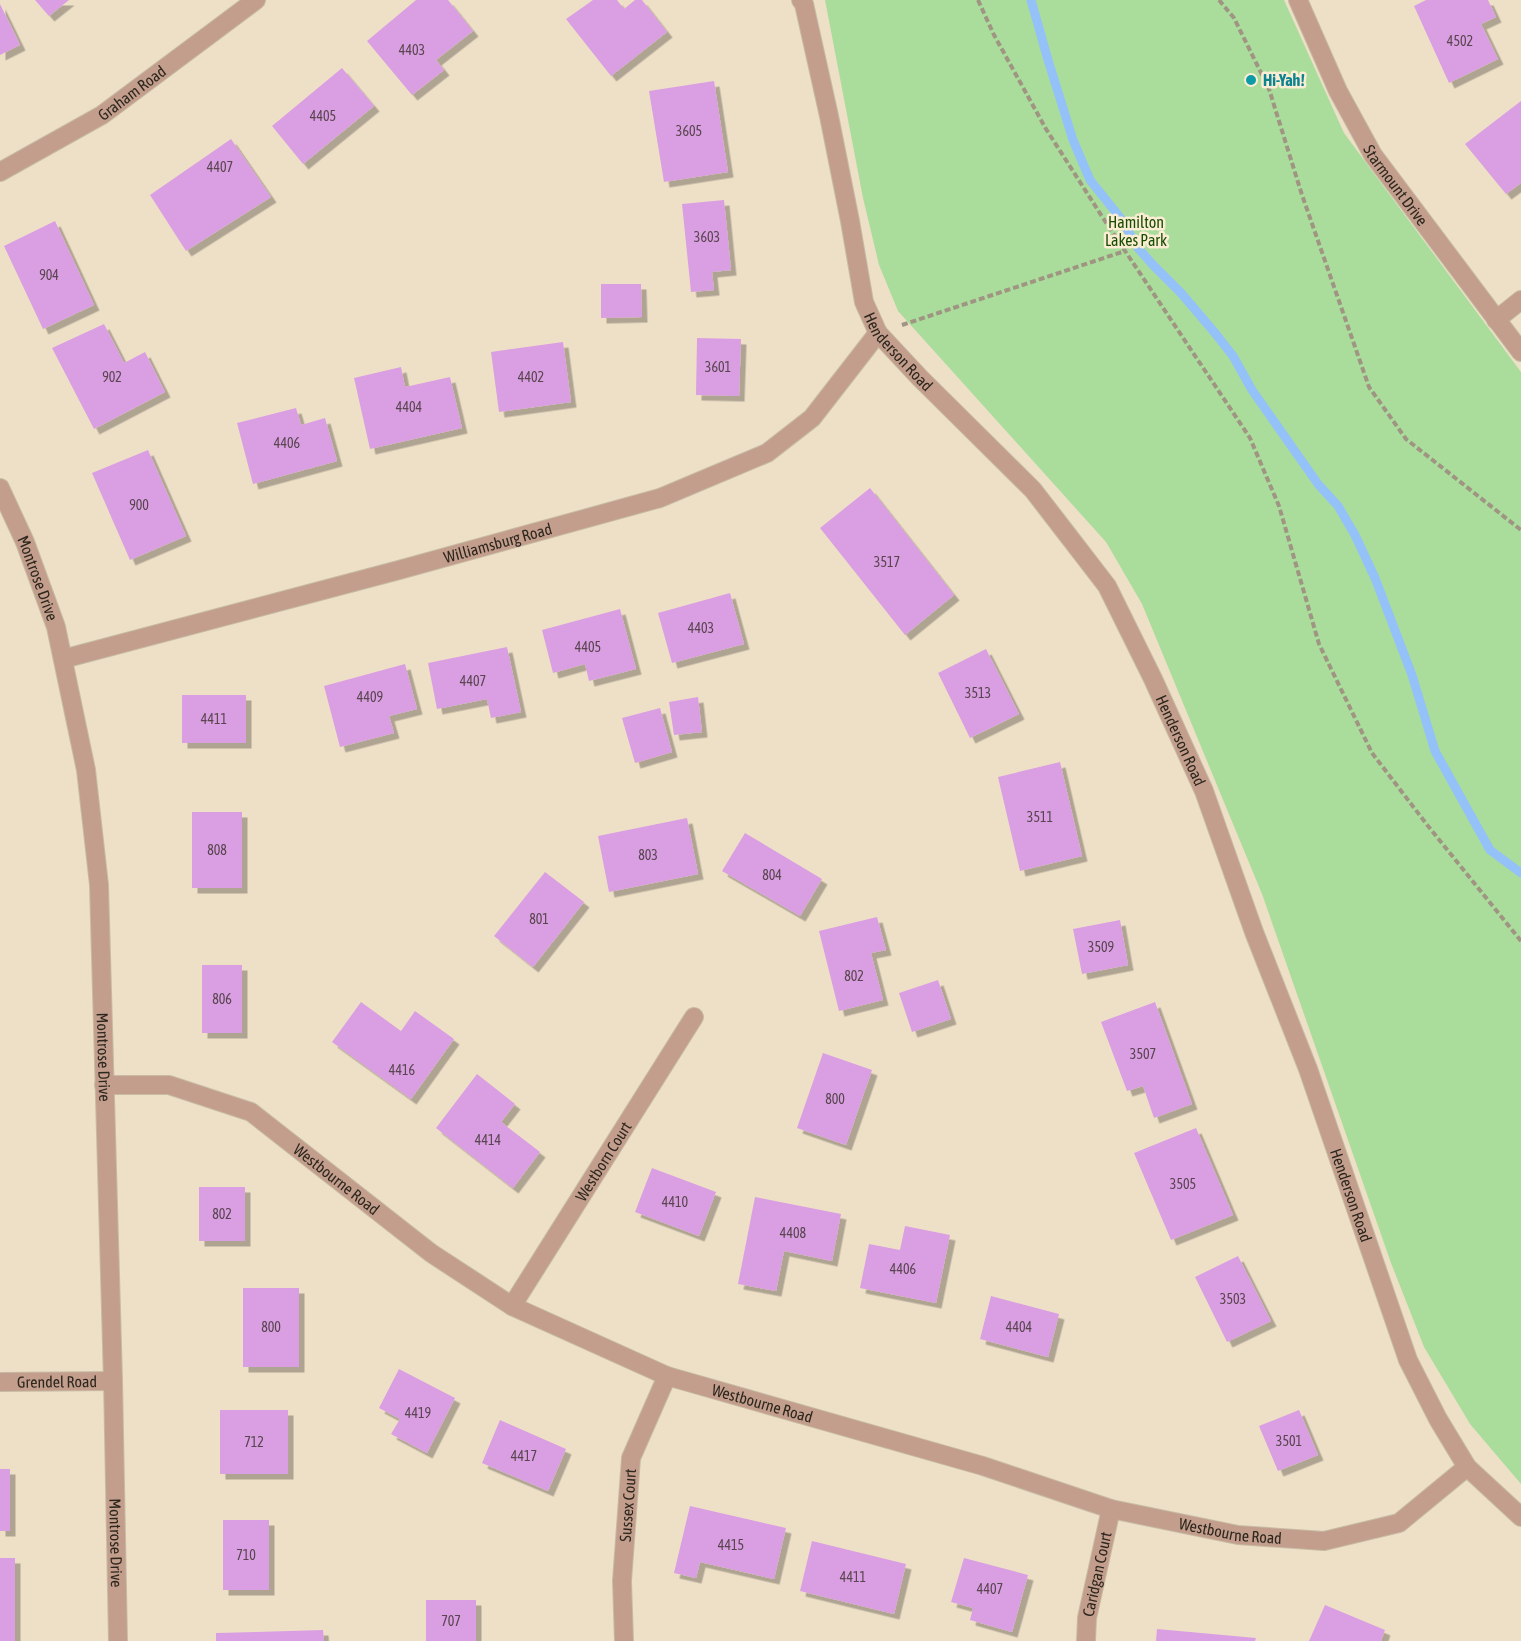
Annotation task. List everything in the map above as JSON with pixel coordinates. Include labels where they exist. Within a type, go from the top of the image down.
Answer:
[{"type":"street","name":"Graham Road","points":[[0,172],[102,115],[256,0]]},
{"type":"street","name":"Henderson Road","points":[[801,0],[804,4],[829,116],[864,302],[878,333],[1033,490],[1107,586],[1153,679],[1204,791],[1254,932],[1308,1069],[1408,1360],[1438,1419],[1467,1467],[1521,1517]]},
{"type":"street","name":"Starmount Drive","points":[[1298,0],[1338,91],[1373,154],[1521,352]]},
{"type":"street","points":[[1496,320],[1521,300]]},
{"type":"street","name":"Williamsburg Road","points":[[63,659],[660,498],[767,453],[812,418],[878,333]]},
{"type":"street","name":"Montrose Drive","points":[[0,488],[25,542],[56,627],[86,770],[99,885],[118,1641]]},
{"type":"street","name":"Westborn Court","points":[[512,1306],[694,1017]]},
{"type":"street","name":"Westbourne Road","points":[[104,1085],[169,1085],[251,1112],[431,1253],[512,1306],[667,1376],[983,1466],[1111,1509],[1238,1536],[1324,1541],[1399,1522],[1467,1467]]},
{"type":"street","name":"Sussex Court","points":[[624,1641],[622,1581],[631,1458],[667,1376]]},
{"type":"street","name":"Grendel Road","points":[[0,1382],[113,1381]]},
{"type":"street","name":"Caridgan Court","points":[[1086,1641],[1087,1618],[1111,1509]]},
{"type":"path","points":[[978,0],[994,35],[1046,129],[1250,438],[1279,506],[1319,644],[1372,753],[1521,941]]},
{"type":"path","points":[[1219,0],[1234,18],[1269,89],[1302,195],[1369,387],[1406,439],[1521,530]]},
{"type":"path","points":[[878,333],[1125,251]]},
{"type":"green space","name":"Hamilton Lakes Park","points":[[825,0],[1284,0],[1344,133],[1521,372],[1521,1484],[1470,1424],[1424,1347],[1391,1263],[1262,894],[1142,604],[1106,542],[898,311],[879,265],[863,198]]},
{"type":"building","points":[[35,0],[69,0],[49,16]]},
{"type":"building","points":[[416,0],[448,0],[473,31],[436,60],[444,70],[412,95],[367,41]]},
{"type":"building","points":[[593,0],[617,0],[624,9],[635,0],[642,0],[667,32],[611,76],[566,19]]},
{"type":"building","points":[[1426,0],[1488,0],[1496,17],[1481,24],[1498,59],[1449,83],[1414,6]]},
{"type":"building","points":[[0,4],[20,45],[0,55]]},
{"type":"building","points":[[342,68],[374,106],[303,164],[272,126]]},
{"type":"building","points":[[714,81],[728,172],[664,182],[649,91]]},
{"type":"building","points":[[1521,101],[1521,183],[1506,194],[1465,144]]},
{"type":"building","points":[[231,139],[271,197],[186,251],[150,195]]},
{"type":"building","points":[[724,200],[731,270],[712,272],[714,290],[691,292],[682,204]]},
{"type":"building","points":[[55,221],[94,305],[43,329],[4,246]]},
{"type":"building","points":[[601,284],[641,284],[642,317],[601,318]]},
{"type":"building","points":[[104,324],[124,363],[145,352],[165,392],[94,429],[52,348]]},
{"type":"building","points":[[697,338],[741,339],[739,396],[696,395]]},
{"type":"building","points":[[563,342],[571,402],[499,412],[491,352]]},
{"type":"building","points":[[401,367],[405,387],[450,377],[462,428],[370,449],[354,378]]},
{"type":"building","points":[[296,408],[301,425],[325,418],[337,461],[253,484],[237,423]]},
{"type":"building","points":[[148,450],[186,536],[130,560],[92,473]]},
{"type":"building","points":[[870,488],[954,595],[905,635],[820,528]]},
{"type":"building","points":[[730,593],[744,644],[672,663],[658,613]]},
{"type":"building","points":[[620,609],[636,669],[589,681],[585,664],[553,673],[542,630]]},
{"type":"building","points":[[507,647],[521,712],[491,718],[487,699],[437,709],[428,663]]},
{"type":"building","points":[[986,649],[1019,714],[970,738],[938,673]]},
{"type":"building","points":[[405,664],[417,709],[389,716],[394,733],[340,747],[324,686]]},
{"type":"building","points":[[182,695],[246,695],[246,743],[182,743]]},
{"type":"building","points":[[698,697],[702,732],[674,735],[669,702]]},
{"type":"building","points":[[660,708],[672,752],[635,763],[622,718]]},
{"type":"building","points":[[1060,762],[1082,856],[1020,871],[998,777]]},
{"type":"building","points":[[192,812],[242,812],[242,888],[192,888]]},
{"type":"building","points":[[687,818],[698,874],[609,892],[598,836]]},
{"type":"building","points":[[745,833],[822,879],[800,916],[722,871]]},
{"type":"building","points":[[545,872],[584,902],[533,967],[494,936]]},
{"type":"building","points":[[877,917],[886,950],[871,953],[883,1000],[839,1011],[819,931]]},
{"type":"building","points":[[1120,920],[1128,965],[1082,974],[1073,929]]},
{"type":"building","points":[[202,965],[242,965],[242,1033],[202,1033]]},
{"type":"building","points":[[938,980],[951,1019],[912,1032],[899,993]]},
{"type":"building","points":[[361,1002],[401,1031],[415,1011],[454,1039],[411,1099],[332,1042]]},
{"type":"building","points":[[1155,1002],[1192,1104],[1154,1118],[1143,1086],[1127,1091],[1101,1022]]},
{"type":"building","points":[[823,1053],[872,1070],[846,1145],[797,1128]]},
{"type":"building","points":[[477,1074],[515,1104],[501,1122],[540,1152],[513,1188],[436,1128]]},
{"type":"building","points":[[1196,1128],[1233,1215],[1171,1240],[1134,1153]]},
{"type":"building","points":[[652,1168],[716,1192],[699,1236],[635,1212]]},
{"type":"building","points":[[199,1187],[245,1187],[245,1241],[199,1241]]},
{"type":"building","points":[[755,1197],[841,1214],[832,1261],[784,1251],[776,1291],[738,1284]]},
{"type":"building","points":[[905,1226],[950,1235],[936,1303],[860,1288],[869,1244],[900,1250]]},
{"type":"building","points":[[1238,1256],[1271,1321],[1227,1342],[1195,1277]]},
{"type":"building","points":[[243,1288],[299,1288],[299,1367],[243,1367]]},
{"type":"building","points":[[991,1296],[1059,1314],[1048,1357],[980,1339]]},
{"type":"building","points":[[399,1369],[455,1398],[427,1453],[391,1434],[400,1419],[379,1408]]},
{"type":"building","points":[[220,1410],[288,1410],[288,1474],[220,1474]]},
{"type":"building","points":[[1299,1410],[1318,1455],[1278,1471],[1259,1426]]},
{"type":"building","points":[[500,1420],[566,1449],[548,1491],[482,1463]]},
{"type":"building","points":[[0,1469],[10,1469],[10,1531],[0,1531]]},
{"type":"building","points":[[690,1506],[786,1528],[774,1579],[700,1562],[696,1578],[674,1573]]},
{"type":"building","points":[[223,1520],[269,1520],[269,1590],[223,1590]]},
{"type":"building","points":[[812,1541],[906,1564],[894,1614],[800,1591]]},
{"type":"building","points":[[0,1558],[15,1558],[15,1641],[0,1641]]},
{"type":"building","points":[[964,1558],[1028,1575],[1012,1632],[970,1620],[973,1608],[951,1602]]},
{"type":"building","points":[[426,1600],[476,1600],[476,1641],[426,1641]]},
{"type":"building","points":[[1325,1605],[1385,1630],[1381,1641],[1309,1641]]},
{"type":"building","points":[[1157,1629],[1256,1638],[1255,1641],[1156,1641]]},
{"type":"building","points":[[323,1630],[324,1641],[216,1641],[216,1633]]},
{"type":"waterway","points":[[1031,0],[1073,140],[1090,180],[1122,220],[1138,248],[1181,293],[1233,356],[1252,390],[1318,484],[1338,506],[1355,535],[1375,578],[1412,675],[1435,751],[1490,850],[1521,873]]},
{"type":"place","name":"Hi-Yah!","points":[[1251,80]]}]
